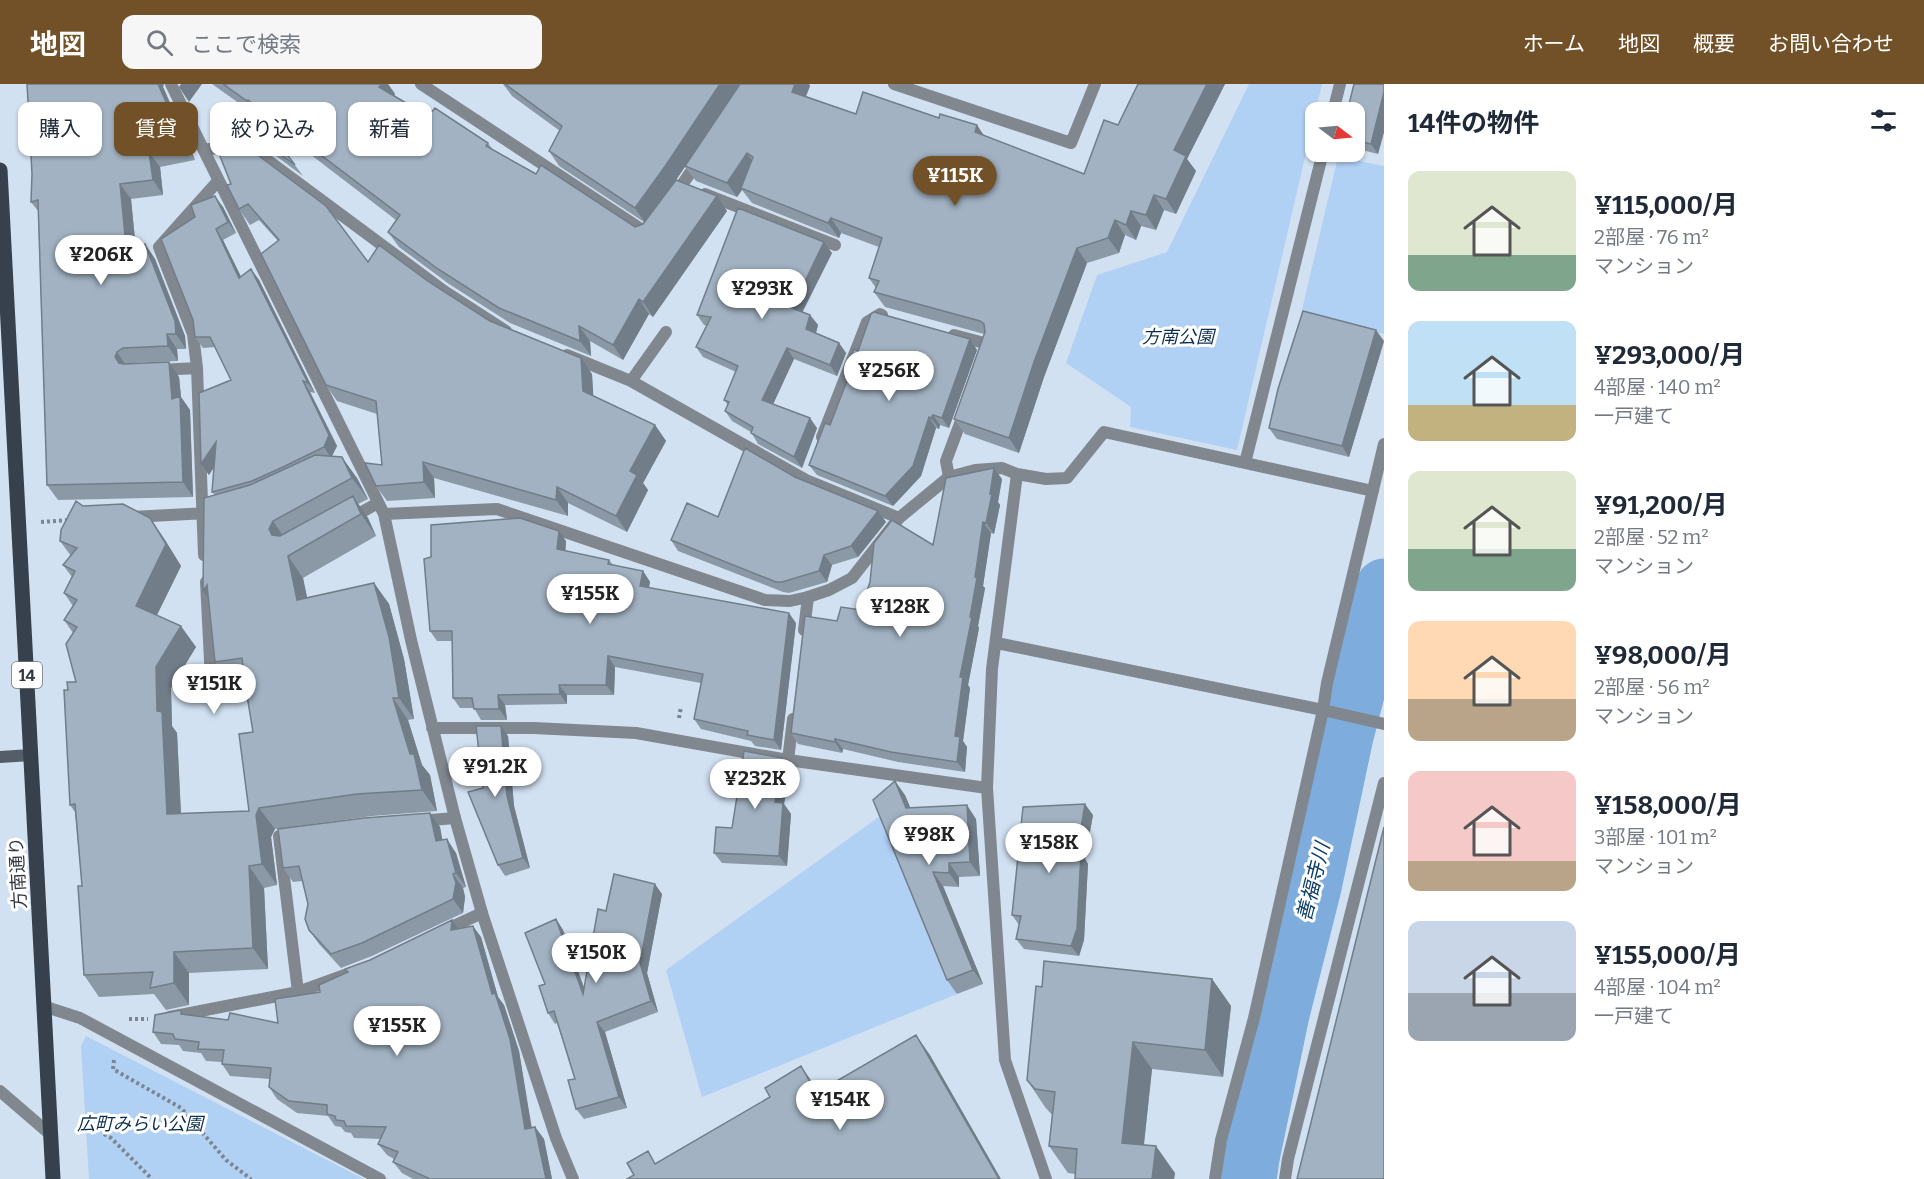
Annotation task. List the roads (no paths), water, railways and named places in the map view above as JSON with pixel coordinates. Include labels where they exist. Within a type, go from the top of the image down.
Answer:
[{"type":"main road","name":"方南通り","points":[[0,170],[53,1179]]},
{"type":"street","points":[[171,84],[381,509],[432,728],[482,913],[556,1138],[573,1179]]},
{"type":"street","points":[[421,84],[646,234],[653,226]]},
{"type":"street","points":[[894,84],[1071,144],[1095,84]]},
{"type":"street","points":[[1336,102],[1340,84]]},
{"type":"street","points":[[204,150],[235,145],[262,156],[444,291],[515,334]]},
{"type":"street","points":[[671,201],[707,148]]},
{"type":"street","points":[[1245,464],[1320,162]]},
{"type":"street","points":[[211,680],[197,368],[193,334],[159,247],[218,181]]},
{"type":"street","points":[[683,185],[835,245]]},
{"type":"street","points":[[818,449],[867,322],[880,314],[891,317]]},
{"type":"street","points":[[630,381],[666,332]]},
{"type":"street","points":[[945,332],[988,344],[980,366]]},
{"type":"street","points":[[556,350],[630,381],[808,475],[899,518]]},
{"type":"street","points":[[144,371],[197,368]]},
{"type":"street","points":[[949,477],[946,461],[969,397]]},
{"type":"street","points":[[340,524],[381,509],[497,509],[765,600],[790,601],[829,590],[852,578],[899,518],[949,477],[975,470],[1002,468],[1017,474],[1046,479],[1067,478],[1104,432],[1373,491]]},
{"type":"street","points":[[1215,1179],[1221,1140],[1254,1018],[1323,710],[1327,682],[1384,444]]},
{"type":"street","points":[[340,462],[356,455]]},
{"type":"street","points":[[1017,474],[992,669],[987,788],[1005,1060],[1046,1179]]},
{"type":"street","points":[[121,518],[202,514],[222,510]]},
{"type":"street","points":[[803,644],[808,597]]},
{"type":"street","points":[[997,643],[1384,724]]},
{"type":"street","points":[[788,760],[795,702]]},
{"type":"street","points":[[432,728],[534,728],[636,733],[788,760],[987,788]]},
{"type":"street","points":[[0,757],[31,755]]},
{"type":"street","points":[[1285,1179],[1317,1039],[1384,783]]},
{"type":"street","points":[[408,822],[455,818]]},
{"type":"street","points":[[298,992],[279,836],[303,833]]},
{"type":"street","points":[[436,934],[482,913]]},
{"type":"street","points":[[161,1019],[298,992],[353,972]]},
{"type":"street","points":[[45,1007],[80,1018],[380,1179]]},
{"type":"street","points":[[0,1091],[51,1135]]},
{"type":"waterway","name":"善福寺川","points":[[1248,1179],[1281,1014],[1313,887],[1345,736],[1384,587]]},
{"type":"park label","name":"方南公園","points":[[1178,337]]},
{"type":"park label","name":"広町みらい公園","points":[[140,1124]]}]
